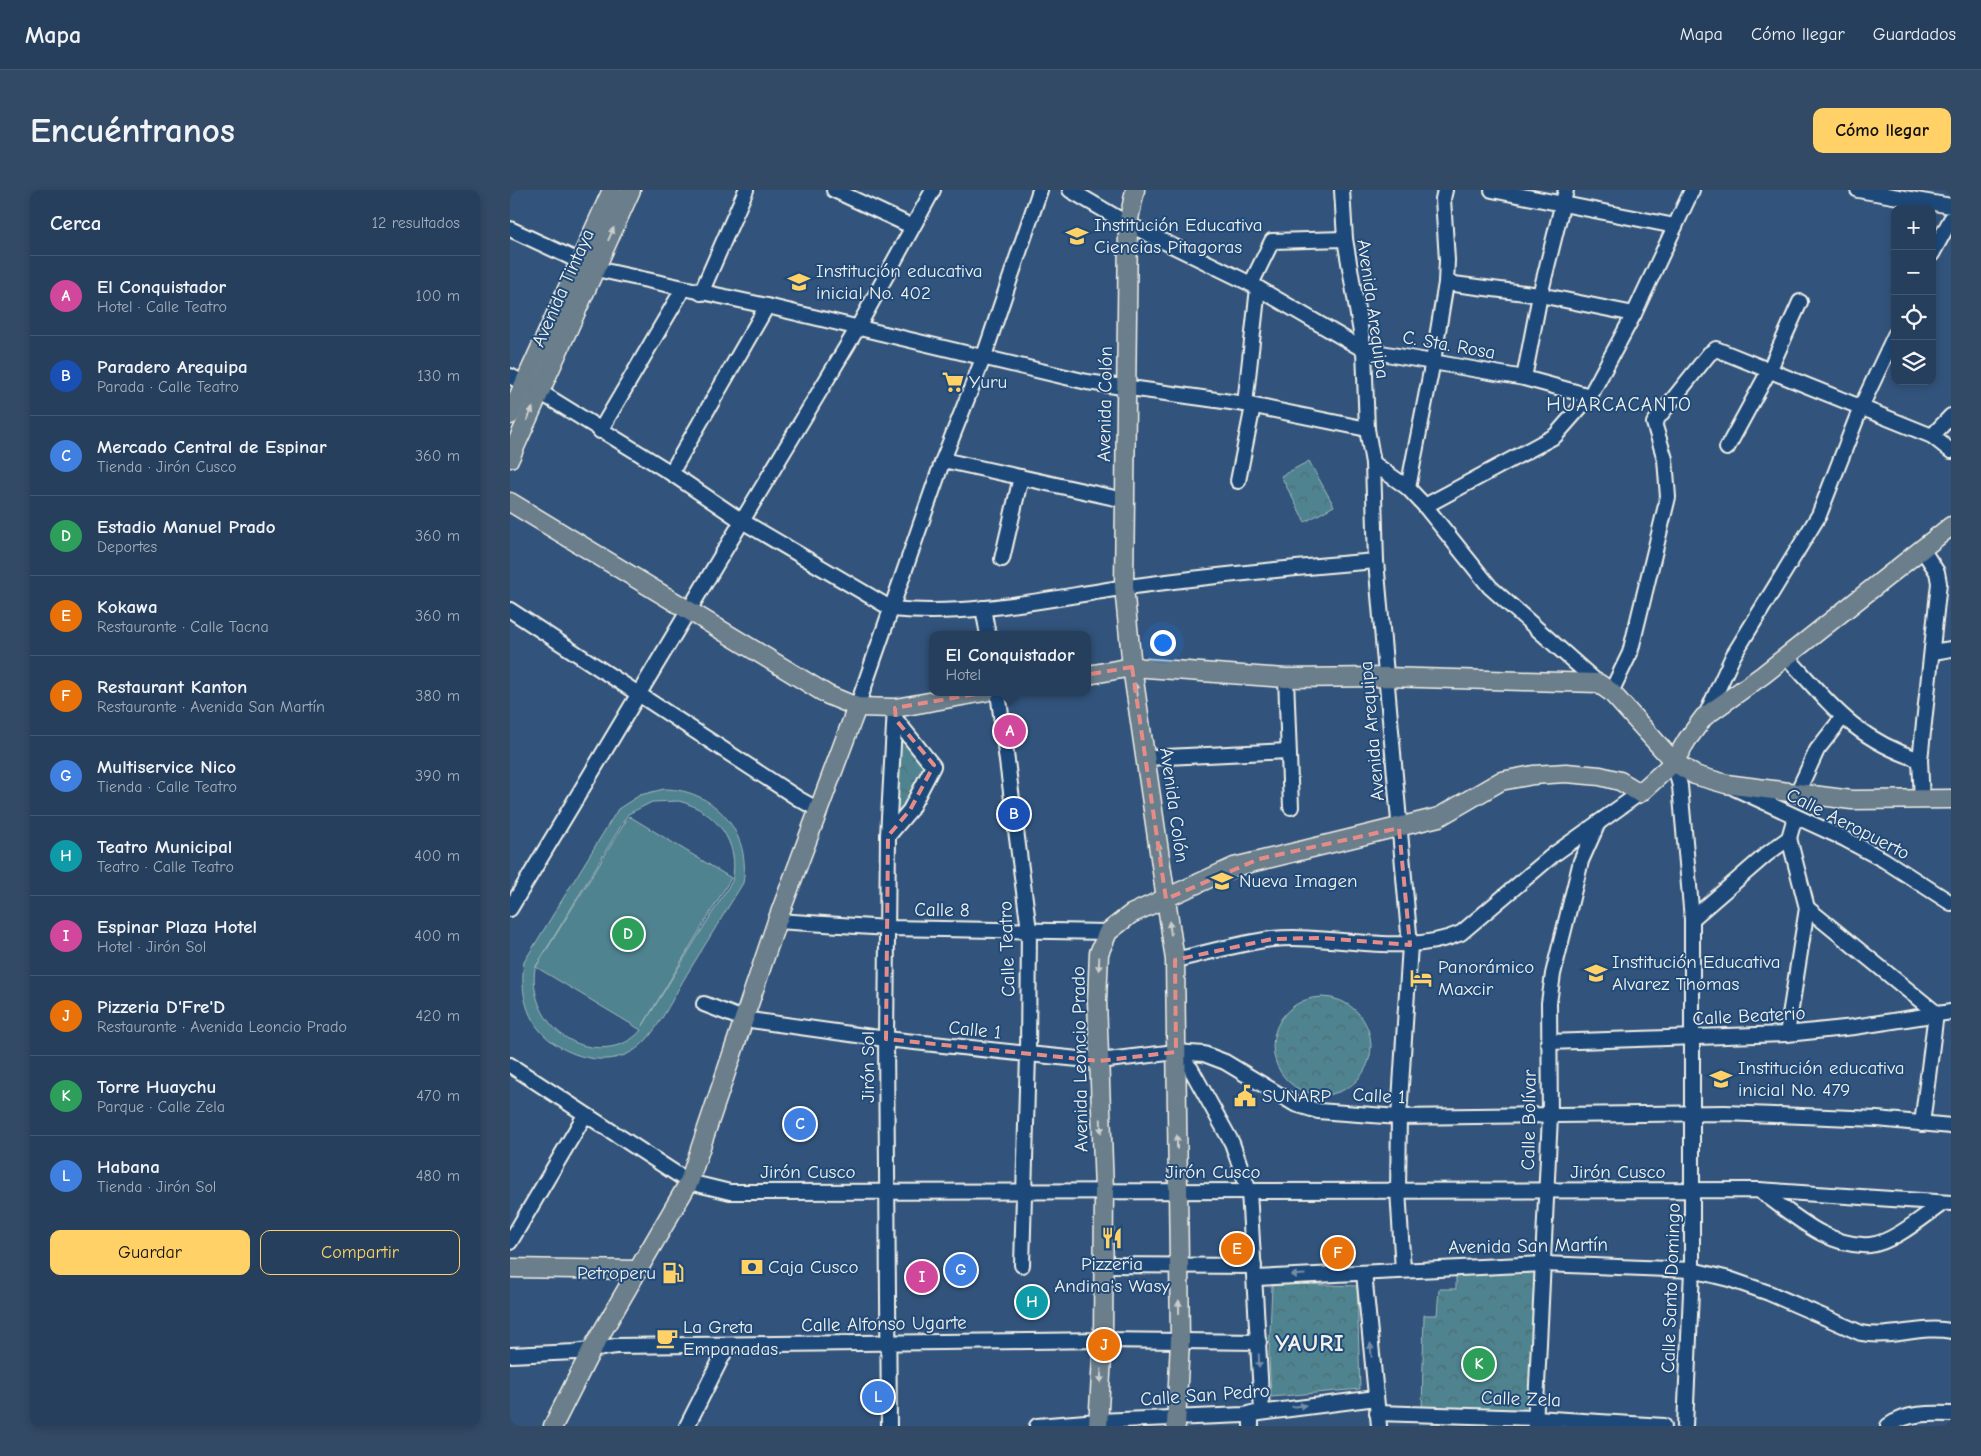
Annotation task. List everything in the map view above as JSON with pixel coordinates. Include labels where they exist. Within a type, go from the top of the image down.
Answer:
[{"type":"main road","name":"Avenida Tintaya","points":[[588,266],[612,190]]},
{"type":"main road","name":"Avenida Tintaya","points":[[510,415],[630,190]]},
{"type":"main road","name":"Avenida Colón","points":[[1135,190],[1128,224],[1124,587],[1132,667],[1175,960],[1180,1340],[1176,1422]]},
{"type":"main road","name":"Avenida Tintaya","points":[[510,458],[525,384]]},
{"type":"main road","points":[[510,502],[828,694],[857,707],[895,714],[969,696]]},
{"type":"main road","points":[[1108,932],[1131,914],[1234,867],[1259,859],[1399,828],[1439,817],[1501,781],[1533,775],[1566,773],[1600,776],[1620,781],[1640,793],[1674,762],[1704,717],[1786,656],[1951,526]]},
{"type":"main road","points":[[1091,674],[1132,667],[1286,678],[1386,677],[1605,688],[1674,762],[1695,774],[1726,784],[1852,800],[1951,799]]},
{"type":"main road","points":[[553,1426],[592,1351],[689,1182],[777,921],[817,809],[857,707]]},
{"type":"main road","name":"Avenida Leoncio Prado","points":[[1098,1423],[1103,1340],[1104,1190],[1097,1001],[1099,953],[1108,932]]},
{"type":"main road","points":[[510,1268],[639,1270]]},
{"type":"street","points":[[701,293],[746,190]]},
{"type":"street","points":[[834,190],[912,226]]},
{"type":"street","points":[[510,909],[857,329],[933,190]]},
{"type":"street","points":[[857,707],[943,460],[984,356],[1040,190]]},
{"type":"street","name":"C. Sta. Rosa","points":[[1070,190],[1128,224],[1255,286],[1364,350],[1524,378],[1590,396]]},
{"type":"street","name":"Avenida Arequipa","points":[[1342,190],[1345,239],[1364,350],[1367,428],[1373,462],[1376,561],[1410,945],[1399,1117],[1398,1190],[1403,1270]]},
{"type":"street","points":[[1408,488],[1446,283],[1444,190]]},
{"type":"street","points":[[1492,190],[1564,196],[1675,226]]},
{"type":"street","points":[[1425,506],[1555,436],[1590,396],[1634,314],[1692,190]]},
{"type":"street","points":[[1858,190],[1951,206]]},
{"type":"street","points":[[1524,378],[1540,294],[1564,196]]},
{"type":"street","points":[[1934,250],[1951,219]]},
{"type":"street","points":[[510,230],[588,266],[683,289],[767,306],[857,329],[984,356],[1087,382],[1127,386],[1249,405],[1367,428]]},
{"type":"street","points":[[1238,481],[1249,405],[1255,286],[1272,241],[1345,239]]},
{"type":"street","points":[[1446,283],[1540,294],[1634,314]]},
{"type":"street","points":[[600,431],[683,289]]},
{"type":"street","points":[[1727,448],[1770,369],[1800,302]]},
{"type":"street","points":[[671,473],[767,306]]},
{"type":"street","points":[[1704,717],[1733,656],[1819,514],[1861,407],[1892,340]]},
{"type":"street","points":[[1373,462],[1408,488],[1425,506],[1490,587],[1605,688],[1630,653],[1668,497],[1665,459],[1654,423],[1709,354],[1716,349],[1770,369],[1932,436],[1951,451]]},
{"type":"street","points":[[525,384],[671,473],[742,521],[892,608],[914,611],[983,608],[1124,587],[1254,571],[1376,561]]},
{"type":"street","points":[[1932,436],[1951,416]]},
{"type":"street","points":[[943,460],[1124,500]]},
{"type":"street","points":[[1002,559],[1021,477]]},
{"type":"street","points":[[1922,549],[1937,572],[1939,583],[1920,760],[1922,800]]},
{"type":"street","points":[[983,608],[987,631]]},
{"type":"street","points":[[510,610],[817,809]]},
{"type":"street","points":[[1933,652],[1951,649]]},
{"type":"street","points":[[1786,656],[1842,718],[1884,747],[1920,760]]},
{"type":"street","points":[[1286,678],[1287,751],[1291,807]]},
{"type":"street","name":"Calle Teatro","points":[[999,696],[1029,930],[1028,1054],[1022,1265]]},
{"type":"street","points":[[888,836],[910,810],[933,766],[895,714]]},
{"type":"street","name":"Jirón Sol","points":[[889,1426],[886,1039],[888,836],[895,714]]},
{"type":"street","points":[[1798,792],[1816,750],[1842,718]]},
{"type":"street","points":[[1146,758],[1287,751]]},
{"type":"street","name":"Calle Santo Domingo","points":[[1674,762],[1680,786],[1692,919],[1692,1270],[1685,1426]]},
{"type":"street","name":"Calle Aeropuerto","points":[[1726,784],[1884,860],[1951,903]]},
{"type":"street","points":[[1175,960],[1272,940],[1321,938],[1410,945],[1443,941],[1461,933],[1523,879],[1598,822],[1640,793]]},
{"type":"street","points":[[1787,1034],[1807,908],[1789,838],[1795,817]]},
{"type":"street","name":"Calle Bolívar","points":[[1535,1422],[1550,1116],[1549,1003],[1553,974],[1581,861],[1598,822]]},
{"type":"street","points":[[1692,919],[1767,854],[1789,838]]},
{"type":"street","points":[[1807,908],[1936,1013],[1922,1124]]},
{"type":"street","name":"Calle 8","points":[[777,921],[888,928],[1108,932]]},
{"type":"street","name":"Calle 1","points":[[704,1004],[744,1019],[886,1039],[1028,1054],[1099,1061],[1176,1052],[1204,1054],[1225,1062],[1295,1104],[1318,1111],[1399,1117],[1692,1113],[1878,1119],[1951,1126]]},
{"type":"street","name":"Calle Beaterio","points":[[1548,1042],[1787,1034],[1854,1027],[1951,1012]]},
{"type":"street","points":[[1176,1052],[1191,1069],[1228,1135],[1249,1191],[1259,1342],[1255,1417]]},
{"type":"street","name":"Jirón Cusco","points":[[510,1065],[689,1182],[730,1192],[888,1190],[1023,1192],[1104,1190],[1758,1190],[1947,1203]]},
{"type":"street","points":[[510,1242],[585,1115]]},
{"type":"street","points":[[1758,1190],[1832,1240],[1871,1245],[1898,1234],[1947,1203]]},
{"type":"street","name":"Avenida San Martín","points":[[1104,1265],[1178,1266],[1255,1272],[1364,1273],[1544,1264],[1692,1270],[1729,1279],[1769,1293],[1860,1333],[1875,1336],[1930,1329],[1951,1331]]},
{"type":"street","points":[[1364,1273],[1378,1420]]},
{"type":"street","name":"Calle Alfonso Ugarte","points":[[510,1355],[592,1351],[616,1346],[1103,1340],[1259,1342]]},
{"type":"street","points":[[687,1426],[728,1345]]},
{"type":"street","name":"Calle San Pedro","points":[[1037,1426],[1176,1422],[1255,1417],[1376,1398]]},
{"type":"street","points":[[1888,1426],[1900,1417],[1937,1413],[1951,1414]]},
{"type":"street","name":"Calle Zela","points":[[1378,1420],[1664,1426]]},
{"type":"highlighted area","points":[[1132,667],[1166,899],[1259,859],[1399,828],[1410,945],[1321,938],[1272,939],[1175,960],[1176,1052],[1099,1061],[886,1039],[888,836],[910,810],[934,765],[896,720],[895,708]]},
{"type":"green space","points":[[1309,461],[1334,506],[1305,522],[1281,476]]},
{"type":"green space","points":[[901,732],[931,767],[893,825],[898,735]]},
{"type":"green space","points":[[664,789],[682,791],[699,797],[714,806],[726,818],[742,848],[744,865],[743,883],[663,1016],[647,1039],[637,1049],[625,1055],[613,1058],[587,1058],[574,1054],[551,1041],[542,1033],[530,1016],[524,995],[524,962],[618,809],[640,795]],"holes":[[[679,801],[704,812],[723,830],[733,854],[732,881],[642,1027],[731,878],[629,816],[536,967],[641,1030],[636,1036],[622,1044],[597,1048],[581,1045],[567,1038],[554,1028],[538,1001],[534,985],[535,968],[628,814],[652,802]]]},
{"type":"green space","points":[[1322,997],[1341,1000],[1357,1011],[1368,1027],[1371,1046],[1368,1065],[1357,1081],[1341,1092],[1322,1095],[1303,1092],[1287,1081],[1276,1065],[1273,1046],[1276,1027],[1287,1011],[1303,1000]]},
{"type":"green space","points":[[1538,1267],[1532,1414],[1422,1413],[1424,1315],[1437,1315],[1439,1289],[1456,1289],[1456,1272]]},
{"type":"green space","points":[[1299,1284],[1357,1286],[1360,1389],[1271,1397],[1269,1355],[1272,1286]]},
{"type":"place","name":"Institución Educativa Ciencias Pitagoras","points":[[1077,236]]},
{"type":"place","name":"Institución educativa inicial No. 402","points":[[799,282]]},
{"type":"place","name":"Yuru","points":[[953,382]]},
{"type":"place","name":"El Conquistador","points":[[1010,731]]},
{"type":"place","name":"Paradero Arequipa","points":[[1014,814]]},
{"type":"place","name":"Nueva Imagen","points":[[1222,881]]},
{"type":"place","name":"Estadio Manuel Prado","points":[[628,934]]},
{"type":"place","name":"Institución Educativa Alvarez Thomas","points":[[1596,973]]},
{"type":"place","name":"Panorámico Maxcir","points":[[1421,978]]},
{"type":"place","name":"Institución educativa inicial No. 479","points":[[1721,1079]]},
{"type":"place","name":"SUNARP","points":[[1245,1096]]},
{"type":"place","name":"Mercado Central de Espinar","points":[[800,1124]]},
{"type":"place","name":"Pizzeria Andina's Wasy","points":[[1112,1238]]},
{"type":"place","name":"Kokawa","points":[[1237,1249]]},
{"type":"place","name":"Restaurant Kanton","points":[[1338,1253]]},
{"type":"place","name":"Caja Cusco","points":[[752,1267]]},
{"type":"place","name":"Multiservice Nico","points":[[961,1270]]},
{"type":"place","name":"Petroperu","points":[[673,1273]]},
{"type":"place","name":"Espinar Plaza Hotel","points":[[922,1277]]},
{"type":"place","name":"Teatro Municipal","points":[[1032,1302]]},
{"type":"place","name":"La Greta Empanadas","points":[[667,1338]]},
{"type":"place","name":"Pizzeria D'Fre'D","points":[[1104,1345]]},
{"type":"place","name":"Torre Huaychu","points":[[1479,1364]]},
{"type":"place","name":"Habana","points":[[878,1397]]},
{"type":"district","name":"HUARCACANTO","points":[[1619,404]]},
{"type":"district","name":"YAURI","points":[[1310,1343]]}]
